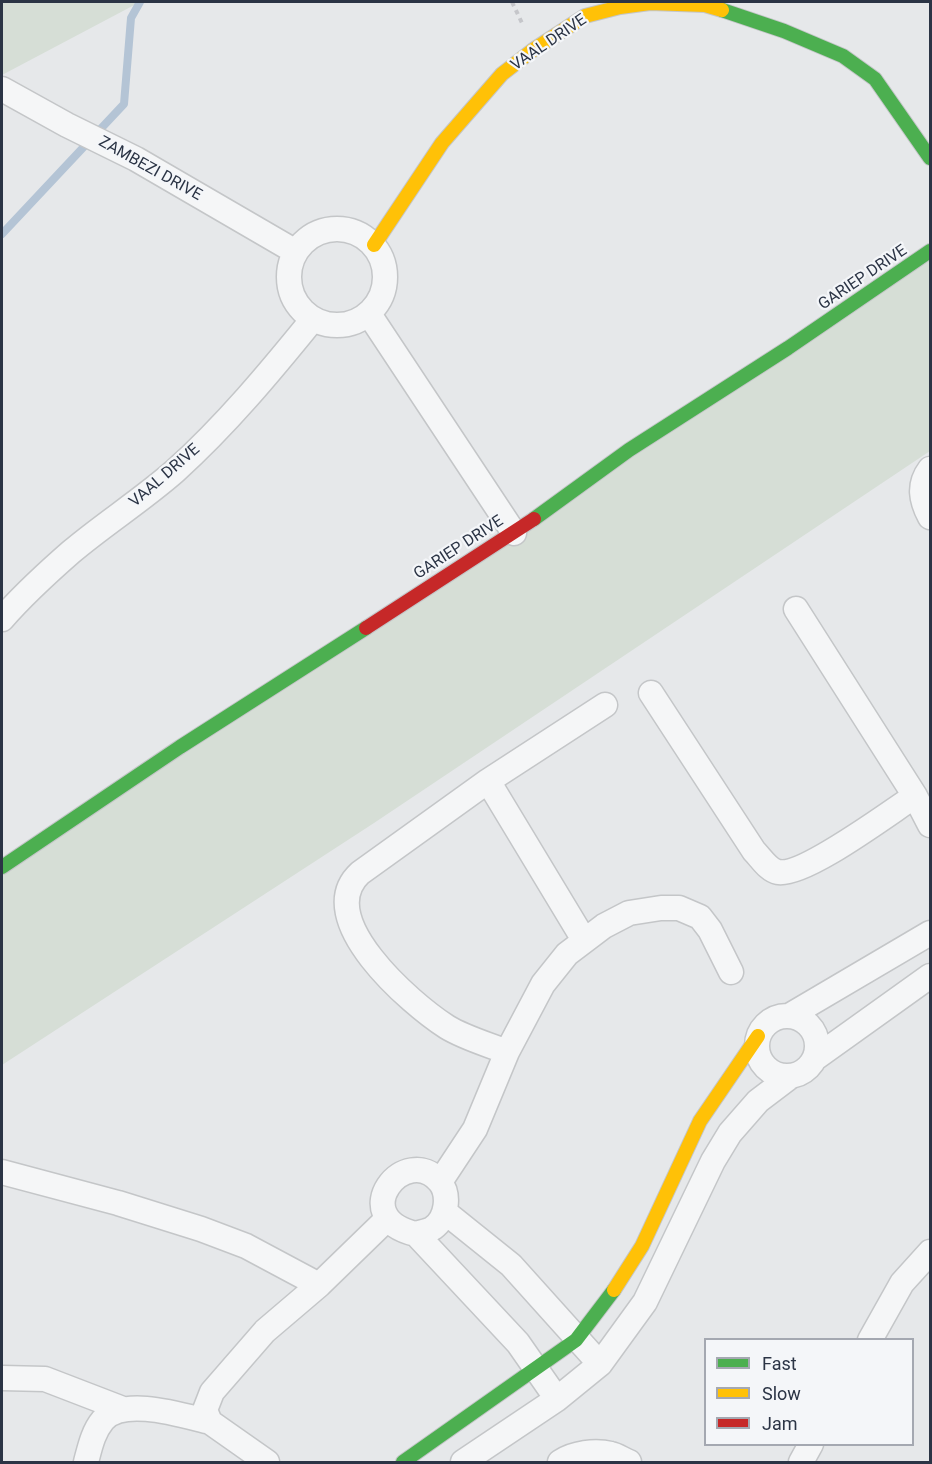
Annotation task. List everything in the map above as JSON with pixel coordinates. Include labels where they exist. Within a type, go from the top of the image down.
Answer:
[{"type":"street","name":"VAAL DRIVE","points":[[374,245],[442,143],[481,96],[502,75],[533,50],[585,16],[620,7],[650,3],[705,4],[784,31],[843,56],[875,79],[930,159]]},
{"type":"street","name":"ZAMBEZI DRIVE","points":[[2,89],[67,125],[136,159],[296,252]]},
{"type":"street","points":[[342,229],[359,234],[374,245],[384,265],[385,288],[379,302],[369,314],[342,325],[313,319],[303,311],[290,289],[289,276],[296,252],[308,239],[324,231],[342,229]]},
{"type":"street","name":"GARIEP DRIVE","points":[[2,867],[180,747],[514,533],[629,450],[788,348],[930,251]]},
{"type":"street","points":[[369,314],[514,533]]},
{"type":"street","name":"VAAL DRIVE","points":[[2,619],[71,552],[175,471],[214,433],[265,377],[313,319]]},
{"type":"street","points":[[930,470],[923,478],[922,490],[922,501],[930,517]]},
{"type":"street","points":[[796,609],[915,796],[930,825]]},
{"type":"street","points":[[651,693],[754,851],[772,870],[781,873],[797,870],[826,854],[915,796]]},
{"type":"street","points":[[507,1052],[449,1029],[397,988],[352,928],[346,908],[346,895],[352,880],[360,873],[488,781],[604,705]]},
{"type":"street","points":[[488,781],[584,940]]},
{"type":"street","points":[[440,1182],[475,1129],[507,1052],[543,984],[567,954],[584,940],[629,913],[679,908],[700,917],[710,930],[731,972]]},
{"type":"street","points":[[789,1016],[930,933]]},
{"type":"street","points":[[814,1059],[930,976]]},
{"type":"street","points":[[403,1462],[576,1340],[623,1278],[642,1246],[700,1121],[763,1027],[779,1017],[789,1016],[800,1019],[810,1026],[816,1036],[817,1048],[814,1059],[809,1068],[801,1073],[781,1076],[771,1073],[758,1057],[756,1046],[758,1036]]},
{"type":"street","points":[[463,1462],[557,1399],[600,1364],[645,1302],[713,1161],[730,1133],[758,1101],[791,1076]]},
{"type":"street","points":[[424,1171],[440,1182],[446,1196],[445,1212],[434,1228],[416,1234],[400,1230],[387,1219],[382,1201],[389,1183],[404,1172],[424,1171]]},
{"type":"street","points":[[2,1172],[118,1203],[201,1229],[246,1246],[319,1285]]},
{"type":"street","points":[[445,1212],[511,1265],[576,1340],[600,1364]]},
{"type":"street","points":[[210,1422],[205,1410],[212,1392],[265,1331],[319,1285],[387,1219]]},
{"type":"street","points":[[416,1234],[518,1344],[557,1399]]},
{"type":"street","points":[[871,1338],[902,1283],[930,1252]]},
{"type":"street","points":[[2,1378],[45,1379],[123,1409],[154,1409],[210,1422],[267,1462]]},
{"type":"street","points":[[86,1462],[91,1440],[104,1418],[123,1409]]},
{"type":"street","points":[[801,1462],[810,1446]]},
{"type":"street","points":[[560,1462],[585,1453],[612,1454],[628,1462]]},
{"type":"shaded area","points":[[2,2],[140,2],[2,75]]},
{"type":"shaded area","points":[[930,248],[930,451],[374,823],[2,1065],[2,867]]},
{"type":"waterway","points":[[2,234],[124,104],[131,18],[140,2]]},
{"type":"traffic: fast","points":[[722,10],[784,31],[843,56],[875,79],[930,158]]},
{"type":"traffic: fast","points":[[534,519],[629,450],[788,348],[930,251]]},
{"type":"traffic: fast","points":[[2,867],[180,747],[366,628]]},
{"type":"traffic: fast","points":[[403,1462],[576,1340],[614,1290]]},
{"type":"traffic: slow","points":[[374,245],[442,143],[502,74],[533,50],[585,16],[620,7],[650,3],[705,5],[722,10]]},
{"type":"traffic: slow","points":[[614,1290],[642,1246],[700,1121],[758,1036]]},
{"type":"traffic: jam","points":[[366,628],[534,519]]}]
